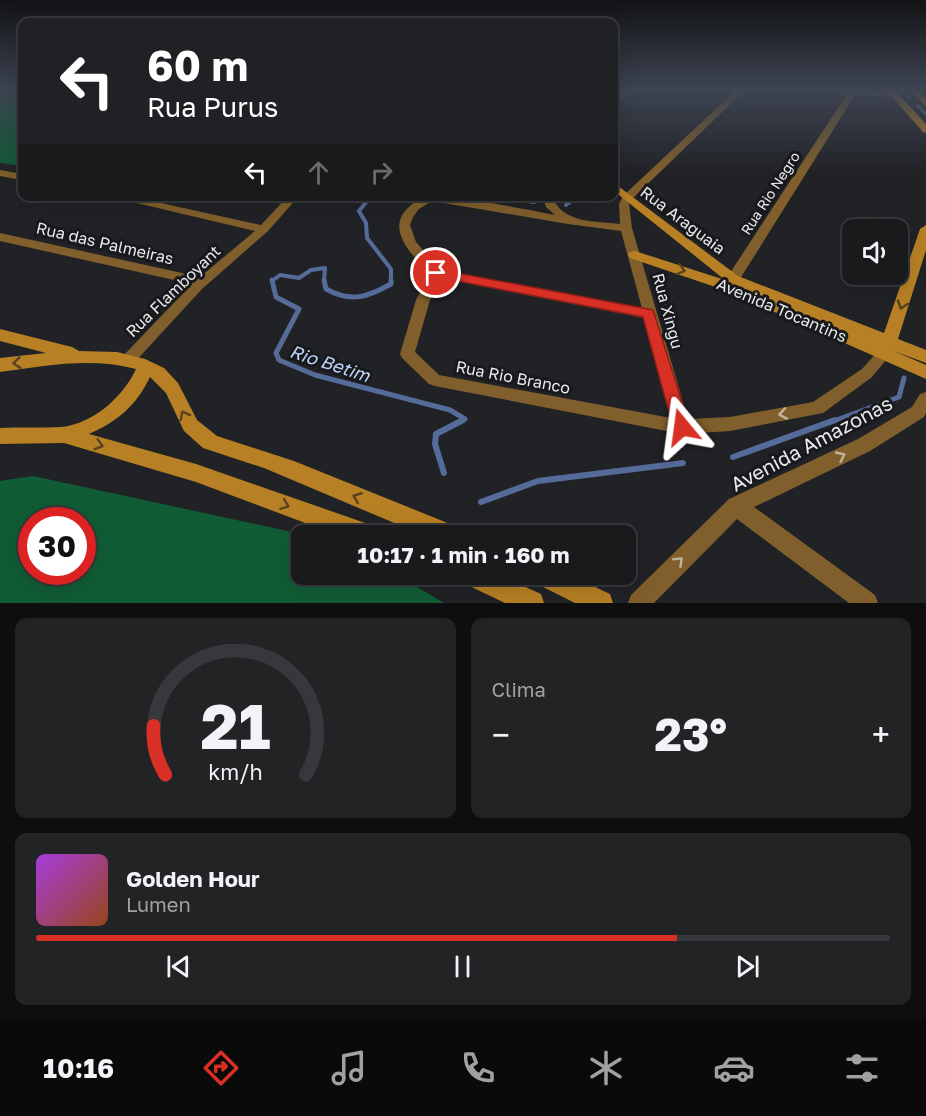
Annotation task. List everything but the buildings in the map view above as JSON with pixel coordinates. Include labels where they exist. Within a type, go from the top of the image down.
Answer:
[{"type":"street","points":[[621,199],[711,117]]},
{"type":"street","name":"Rua Rio Negro","points":[[730,282],[836,117]]},
{"type":"street","points":[[914,117],[926,130]]},
{"type":"street","points":[[0,172],[18,172]]},
{"type":"street","points":[[0,172],[18,176]]},
{"type":"street","name":"Rua Xingu","points":[[621,199],[648,314],[682,427]]},
{"type":"street","name":"Rua Araguaia","points":[[621,199],[730,282]]},
{"type":"street","points":[[135,201],[264,229]]},
{"type":"street","name":"Rua Flamboyant","points":[[135,362],[202,282],[264,229],[289,201]]},
{"type":"street","points":[[422,201],[405,220],[404,230],[408,240],[436,273],[648,314]]},
{"type":"street","points":[[452,201],[568,221],[626,228]]},
{"type":"street","points":[[549,201],[550,205],[568,221]]},
{"type":"street","name":"Avenida Amazonas","points":[[682,427],[730,424],[817,408],[867,373],[887,348],[926,230]]},
{"type":"street","name":"Rua das Palmeiras","points":[[0,237],[202,282]]},
{"type":"street","name":"Avenida Tocantins","points":[[635,255],[730,282],[887,348],[926,372]]},
{"type":"street","name":"Rua Rio Branco","points":[[436,273],[423,300],[407,354],[435,380],[682,427]]},
{"type":"street","points":[[0,335],[89,357],[135,362],[161,374],[172,389],[189,425],[208,441],[269,461],[425,525]]},
{"type":"street","name":"Avenida Tocantins","points":[[887,348],[926,357]]},
{"type":"street","points":[[0,364],[89,357]]},
{"type":"street","points":[[64,435],[112,414],[136,390],[145,368],[135,362]]},
{"type":"street","name":"Avenida Amazonas","points":[[639,603],[736,506],[864,445],[918,412],[926,399]]},
{"type":"street","points":[[0,436],[64,435],[196,473],[340,525]]},
{"type":"street","points":[[736,506],[867,603]]},
{"type":"street","points":[[493,585],[524,599]]},
{"type":"street","points":[[564,585],[601,603]]},
{"type":"green space","points":[[0,117],[18,117],[18,165],[0,163]]},
{"type":"green space","points":[[33,476],[291,532],[291,585],[414,585],[444,603],[0,603],[0,481]]},
{"type":"waterway","name":"Rio Betim","points":[[324,280],[326,289],[351,297],[367,295],[391,284],[391,269],[367,238],[366,223],[359,211],[367,201]]},
{"type":"waterway","name":"Rio Betim","points":[[529,201],[534,202]]},
{"type":"waterway","name":"Rio Betim","points":[[566,205],[571,201]]},
{"type":"waterway","name":"Rio Betim","points":[[272,281],[280,275],[299,278],[311,270],[325,268],[324,280]]},
{"type":"waterway","name":"Rio Betim","points":[[272,281],[276,297],[299,309],[276,353],[279,360],[315,375],[450,410],[465,419],[460,422]]},
{"type":"waterway","points":[[831,422],[899,397],[904,378]]},
{"type":"waterway","name":"Rio Betim","points":[[444,473],[435,444],[436,434],[463,420]]},
{"type":"waterway","points":[[733,457],[835,420]]},
{"type":"waterway","points":[[481,502],[538,481],[683,463]]},
{"type":"route","points":[[436,273],[648,314],[682,427]]}]
